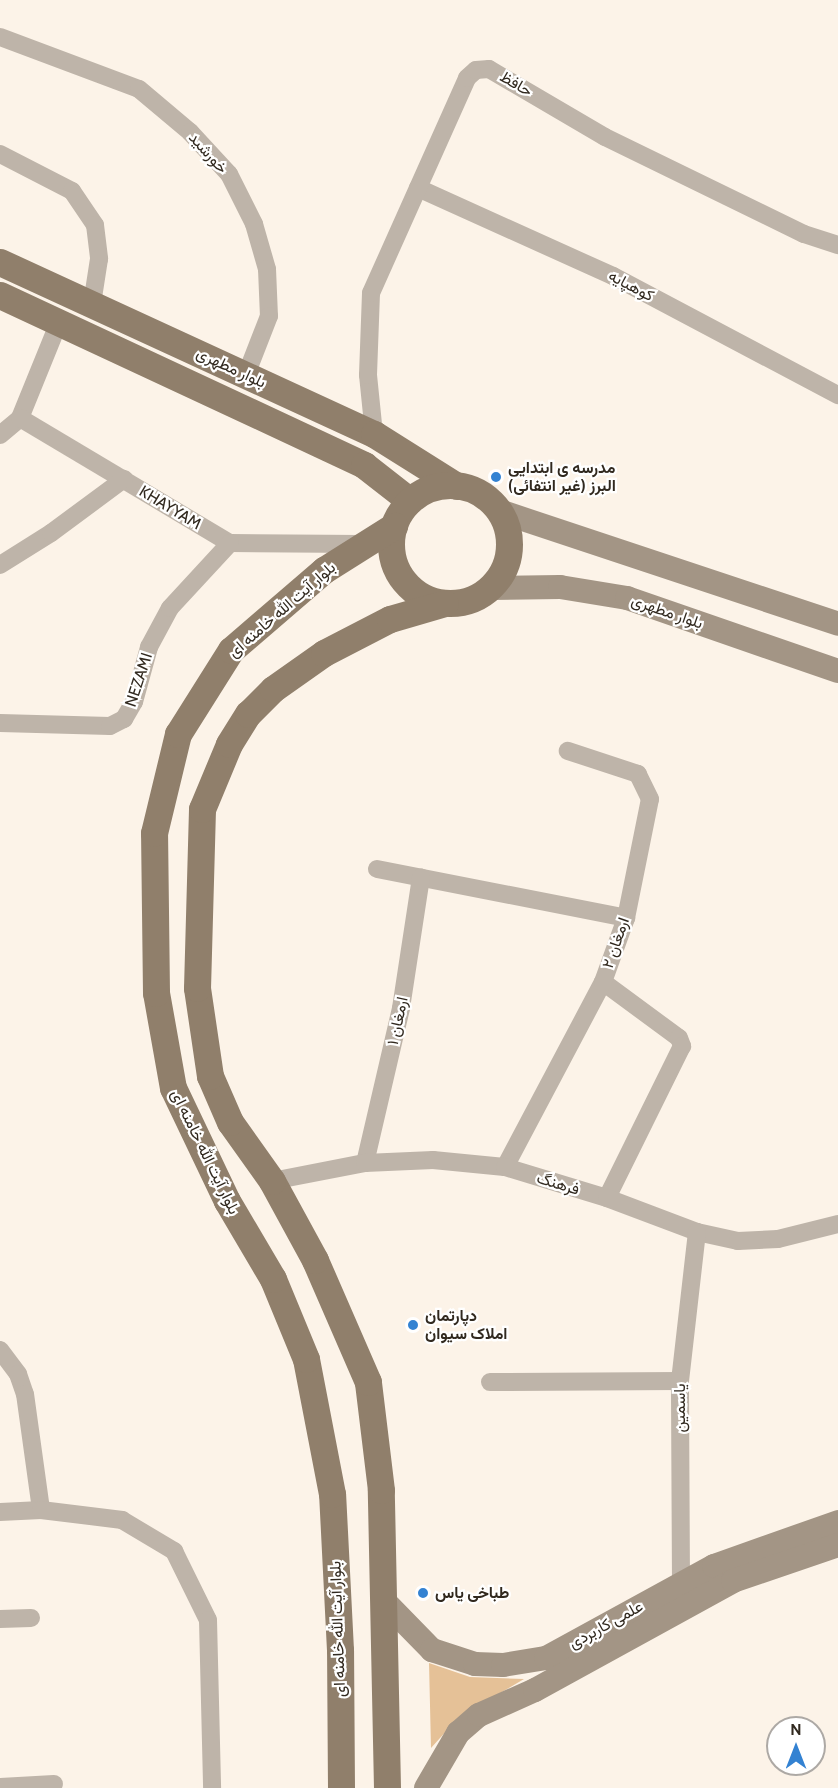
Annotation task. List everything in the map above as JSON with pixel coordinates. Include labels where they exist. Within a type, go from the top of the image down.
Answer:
[{"type":"main road","name":"بلوار مطهری","points":[[0,262],[374,434],[457,486]]},
{"type":"main road","name":"بلوار مطهری","points":[[0,295],[364,465],[410,501]]},
{"type":"main road","points":[[387,1788],[381,1490],[368,1382],[335,1301],[272,1181],[230,1122],[210,1076],[197,988],[202,809],[229,744],[248,714],[273,689],[324,653],[390,619],[445,603],[469,600],[490,588],[501,575],[508,551],[506,526],[499,511],[480,494],[457,486],[424,491],[410,501],[394,526],[392,552],[401,577],[412,590],[445,603]]},
{"type":"main road","name":"بلوار آیت الله خامنه ای","points":[[341,1788],[340,1650],[332,1494],[306,1359],[273,1279],[227,1201],[173,1088],[156,993],[154,833],[178,734],[231,650],[324,570],[394,526]]},
{"type":"street","name":"خورشید","points":[[0,37],[139,89],[190,132],[229,174],[254,224],[267,269],[269,316],[246,375]]},
{"type":"street","name":"حافظ","points":[[374,434],[368,375],[371,293],[467,78],[476,70],[489,69],[625,147],[804,234],[838,245]]},
{"type":"street","points":[[0,154],[72,191],[95,225],[99,259],[92,304]]},
{"type":"street","name":"کوهپایه","points":[[418,188],[613,276],[838,395]]},
{"type":"street","points":[[0,435],[20,418],[59,322]]},
{"type":"street","name":"KHAYYAM","points":[[20,418],[230,543]]},
{"type":"street","points":[[0,565],[51,534],[124,479]]},
{"type":"street","points":[[499,511],[838,624]]},
{"type":"street","points":[[230,543],[362,544]]},
{"type":"street","name":"NEZAMI","points":[[0,723],[110,726],[124,719],[134,702],[149,647],[170,608],[230,543]]},
{"type":"street","name":"بلوار مطهری","points":[[490,588],[560,588],[627,598],[838,671]]},
{"type":"street","name":"ارمغان ۲","points":[[506,1167],[603,982],[626,918],[650,799],[646,785],[638,774],[568,752]]},
{"type":"street","points":[[377,869],[626,918]]},
{"type":"street","name":"ارمغان ۱","points":[[365,1163],[401,1008],[421,878]]},
{"type":"street","points":[[603,982],[679,1038],[681,1046],[607,1198]]},
{"type":"street","name":"فرهنگ","points":[[272,1181],[365,1163],[433,1160],[506,1167],[607,1198],[697,1232],[738,1241],[778,1239],[838,1224]]},
{"type":"street","name":"یاسمین","points":[[681,1584],[680,1381],[697,1232]]},
{"type":"street","points":[[0,1350],[18,1374],[25,1394],[41,1510]]},
{"type":"street","points":[[490,1382],[680,1381]]},
{"type":"street","points":[[0,1512],[41,1510],[123,1520],[174,1551],[208,1620],[212,1788]]},
{"type":"street","name":"علمی کاربردی","points":[[384,1601],[432,1650],[475,1664],[503,1665],[546,1658],[681,1584],[741,1555],[838,1522]]},
{"type":"street","name":"علمی کاربردی","points":[[426,1788],[458,1733],[479,1715],[535,1690],[733,1581],[838,1545]]},
{"type":"street","points":[[0,1619],[31,1618]]},
{"type":"street","points":[[0,1786],[54,1784]]},
{"type":"shaded area","points":[[429,1663],[470,1677],[524,1679],[458,1718],[431,1748]]},
{"type":"place","name":"مدرسه ی ابتدایی (غیر انتفائی) البرز","points":[[496,477]]},
{"type":"place","name":"دپارتمان املاک سیوان","points":[[413,1325]]},
{"type":"place","name":"طباخی یاس","points":[[423,1593]]}]
